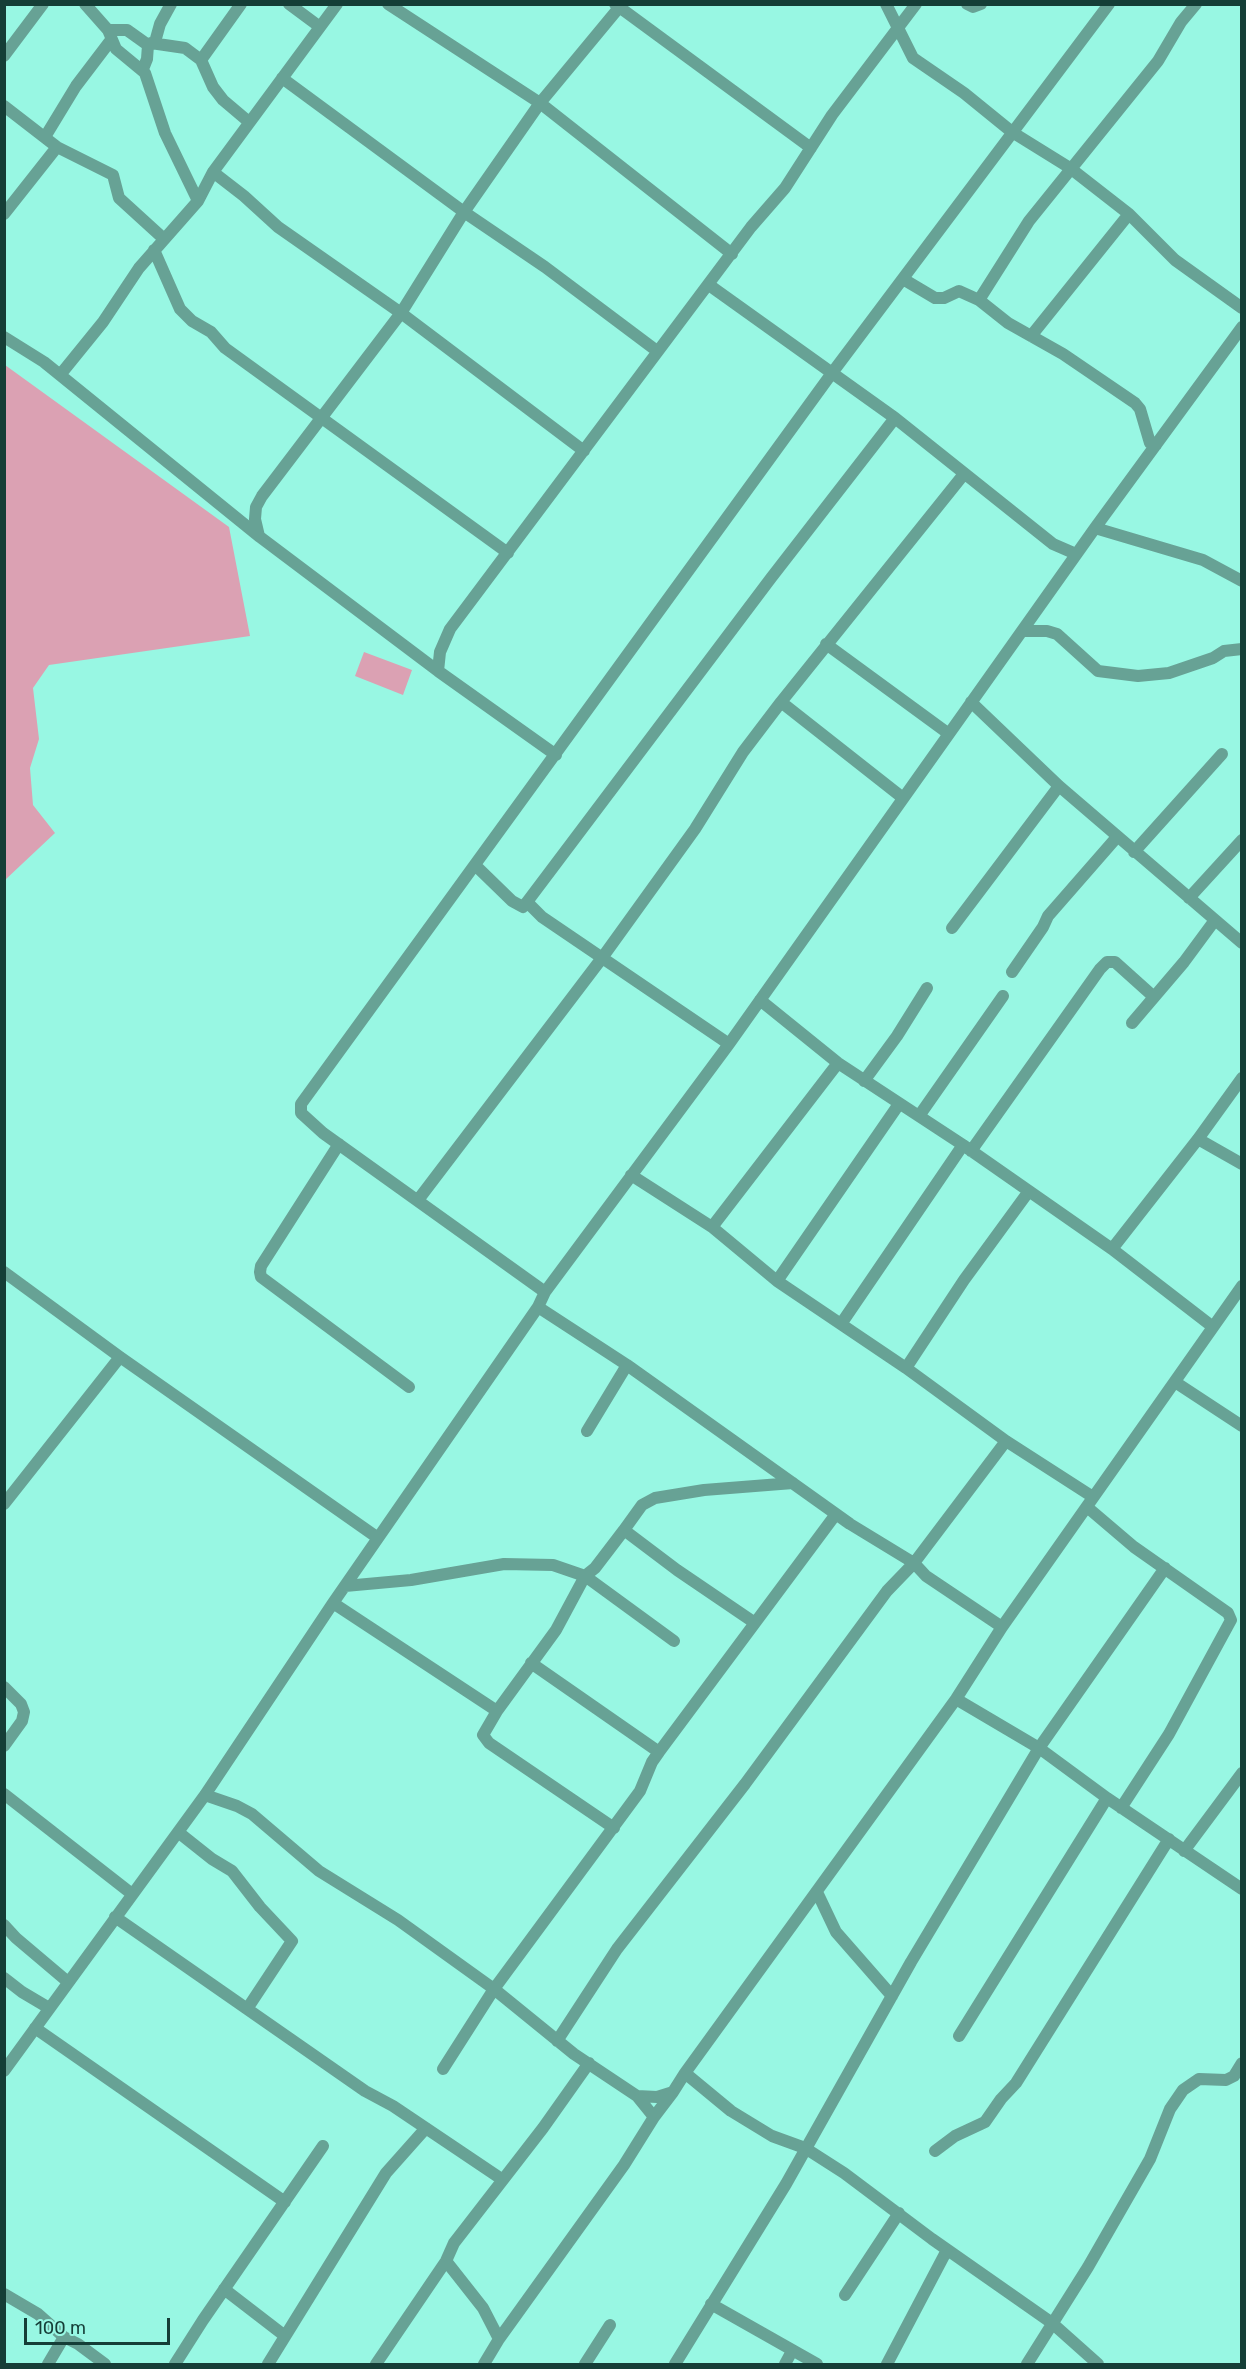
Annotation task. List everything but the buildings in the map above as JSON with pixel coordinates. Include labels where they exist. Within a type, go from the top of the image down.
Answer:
[{"type":"street","points":[[4,56],[44,4]]},
{"type":"street","points":[[85,4],[110,35],[116,49],[143,69],[160,111],[165,133],[198,201]]},
{"type":"street","points":[[143,69],[160,24],[171,4]]},
{"type":"street","points":[[289,4],[320,27]]},
{"type":"street","points":[[60,375],[92,335],[139,268],[198,201],[213,172],[337,4]]},
{"type":"street","points":[[388,4],[540,103],[732,254]]},
{"type":"street","points":[[886,4],[913,57],[964,93],[1012,132],[1070,168],[1129,214],[1175,260],[1242,308]]},
{"type":"street","points":[[438,671],[440,652],[450,629],[657,351],[764,211],[785,189],[832,115],[916,4]]},
{"type":"street","points":[[967,4],[973,7],[981,4]]},
{"type":"street","points":[[979,300],[1029,221],[1158,61],[1181,22],[1196,4]]},
{"type":"street","points":[[260,537],[256,528],[256,507],[262,496],[401,313],[464,212],[540,103],[619,5],[811,148]]},
{"type":"street","points":[[201,60],[236,6]]},
{"type":"street","points":[[545,1292],[339,1144],[302,1113],[301,1104],[832,373],[1104,7]]},
{"type":"street","points":[[45,137],[110,35],[127,30],[152,43],[182,47],[201,60],[216,92],[249,122]]},
{"type":"street","points":[[282,78],[464,212],[545,267],[657,351]]},
{"type":"street","points":[[4,106],[57,147],[113,175],[119,198],[164,239]]},
{"type":"street","points":[[4,214],[57,147]]},
{"type":"street","points":[[213,172],[278,227],[401,313],[584,451]]},
{"type":"street","points":[[1032,336],[1129,214]]},
{"type":"street","points":[[154,250],[180,309],[187,317],[211,332],[225,348],[320,418],[508,553]]},
{"type":"street","points":[[903,279],[935,298],[944,298],[959,291],[979,300],[1008,323],[1063,354],[1135,403],[1140,409],[1150,443],[1156,445]]},
{"type":"street","points":[[709,285],[895,418],[1053,544],[1076,554]]},
{"type":"street","points":[[4,2071],[205,1795],[333,1603],[538,1307],[545,1292],[729,1044],[1076,554],[1242,327]]},
{"type":"street","points":[[4,336],[60,375],[260,537],[438,671],[556,755]]},
{"type":"street","points":[[475,865],[512,901],[523,907],[771,578],[895,418]]},
{"type":"street","points":[[418,1200],[602,958],[695,829],[743,752],[826,644],[964,474]]},
{"type":"street","points":[[1095,528],[1203,560],[1242,581]]},
{"type":"street","points":[[1022,631],[1047,631],[1057,634],[1098,671],[1138,676],[1169,673],[1213,658],[1224,651],[1242,649]]},
{"type":"street","points":[[826,644],[949,734]]},
{"type":"street","points":[[781,702],[903,798]]},
{"type":"street","points":[[972,702],[1059,786],[1242,943]]},
{"type":"street","points":[[1134,852],[1222,754]]},
{"type":"street","points":[[951,928],[1059,786]]},
{"type":"street","points":[[1012,972],[1048,916],[1117,837]]},
{"type":"street","points":[[1189,898],[1241,841]]},
{"type":"street","points":[[527,902],[542,917],[729,1044]]},
{"type":"street","points":[[1132,1023],[1215,921]]},
{"type":"street","points":[[841,1324],[1100,969],[1107,963],[1115,962],[1154,997]]},
{"type":"street","points":[[864,1081],[897,1036],[927,988]]},
{"type":"street","points":[[919,1116],[1003,996]]},
{"type":"street","points":[[760,1000],[838,1063],[1112,1249],[1213,1327]]},
{"type":"street","points":[[712,1227],[838,1063]]},
{"type":"street","points":[[1112,1249],[1198,1139],[1242,1078]]},
{"type":"street","points":[[777,1281],[899,1104]]},
{"type":"street","points":[[1198,1139],[1242,1164]]},
{"type":"street","points":[[339,1144],[261,1266],[261,1277],[409,1387]]},
{"type":"street","points":[[631,1174],[712,1227],[777,1281],[906,1368],[1090,1502],[1134,1546],[1228,1613],[1231,1622],[1169,1734],[1121,1808]]},
{"type":"street","points":[[906,1368],[964,1280],[1029,1191]]},
{"type":"street","points":[[4,1272],[120,1357],[378,1538]]},
{"type":"street","points":[[484,2364],[499,2339],[624,2165],[654,2116],[956,1699],[1002,1627],[1242,1286]]},
{"type":"street","points":[[538,1307],[627,1365],[836,1514],[914,1563],[926,1576],[1002,1627]]},
{"type":"street","points":[[4,1504],[120,1357]]},
{"type":"street","points":[[587,1431],[627,1365]]},
{"type":"street","points":[[1175,1382],[1242,1426]]},
{"type":"street","points":[[557,2041],[617,1949],[745,1784],[887,1592],[914,1563],[1006,1441]]},
{"type":"street","points":[[614,1828],[485,1740],[483,1732],[556,1630],[585,1576],[595,1568],[642,1505],[655,1498],[705,1490],[793,1483]]},
{"type":"street","points":[[443,2069],[494,1989],[640,1791],[652,1762],[659,1752],[836,1514]]},
{"type":"street","points":[[624,1530],[677,1570],[755,1623]]},
{"type":"street","points":[[345,1586],[411,1580],[504,1564],[552,1564],[585,1576],[674,1641]]},
{"type":"street","points":[[675,2364],[786,2184],[892,1995],[1039,1748],[1166,1568]]},
{"type":"street","points":[[333,1603],[497,1711]]},
{"type":"street","points":[[531,1663],[659,1752]]},
{"type":"street","points":[[4,1687],[21,1704],[24,1712],[22,1721],[4,1746]]},
{"type":"street","points":[[956,1699],[1039,1748],[1121,1808],[1242,1889]]},
{"type":"street","points":[[1184,1851],[1242,1773]]},
{"type":"street","points":[[4,1794],[56,1832],[132,1894]]},
{"type":"street","points":[[205,1795],[252,1814],[319,1871],[398,1920],[494,1989],[557,2041],[637,2096],[654,2116]]},
{"type":"street","points":[[959,2036],[1107,1798]]},
{"type":"street","points":[[178,1832],[212,1859],[232,1871],[292,1941],[247,2009]]},
{"type":"street","points":[[935,2151],[955,2136],[985,2122],[1016,2083],[1169,1839]]},
{"type":"street","points":[[817,1892],[836,1932],[892,1995]]},
{"type":"street","points":[[116,1917],[365,2091],[385,2101],[502,2180]]},
{"type":"street","points":[[4,1925],[68,1982]]},
{"type":"street","points":[[4,1978],[49,2008]]},
{"type":"street","points":[[35,2028],[285,2202]]},
{"type":"street","points":[[376,2364],[381,2360],[446,2261],[454,2243],[543,2128],[589,2063]]},
{"type":"street","points":[[1027,2364],[1088,2267],[1149,2159],[1170,2109],[1184,2091],[1199,2079],[1226,2080],[1234,2076],[1242,2063]]},
{"type":"street","points":[[685,2073],[732,2111],[772,2136],[805,2148],[844,2173],[947,2250],[1052,2323],[1098,2364]]},
{"type":"street","points":[[637,2096],[657,2097],[673,2092]]},
{"type":"street","points":[[268,2364],[386,2173],[426,2128]]},
{"type":"street","points":[[175,2364],[323,2146]]},
{"type":"street","points":[[845,2295],[899,2213]]},
{"type":"street","points":[[887,2364],[947,2250]]},
{"type":"street","points":[[446,2261],[483,2308],[499,2339]]},
{"type":"street","points":[[224,2289],[285,2336]]},
{"type":"street","points":[[4,2294],[46,2320],[64,2337],[78,2344],[105,2364]]},
{"type":"street","points":[[711,2304],[817,2364]]},
{"type":"street","points":[[585,2364],[610,2325]]},
{"type":"street","points":[[48,2364],[64,2337]]},
{"type":"street","points":[[785,2364],[792,2351]]},
{"type":"shaded area","points":[[5,365],[229,527],[250,636],[49,665],[33,688],[39,739],[30,768],[33,805],[55,833],[5,880]]},
{"type":"shaded area","points":[[364,652],[412,670],[403,695],[355,676]]}]
